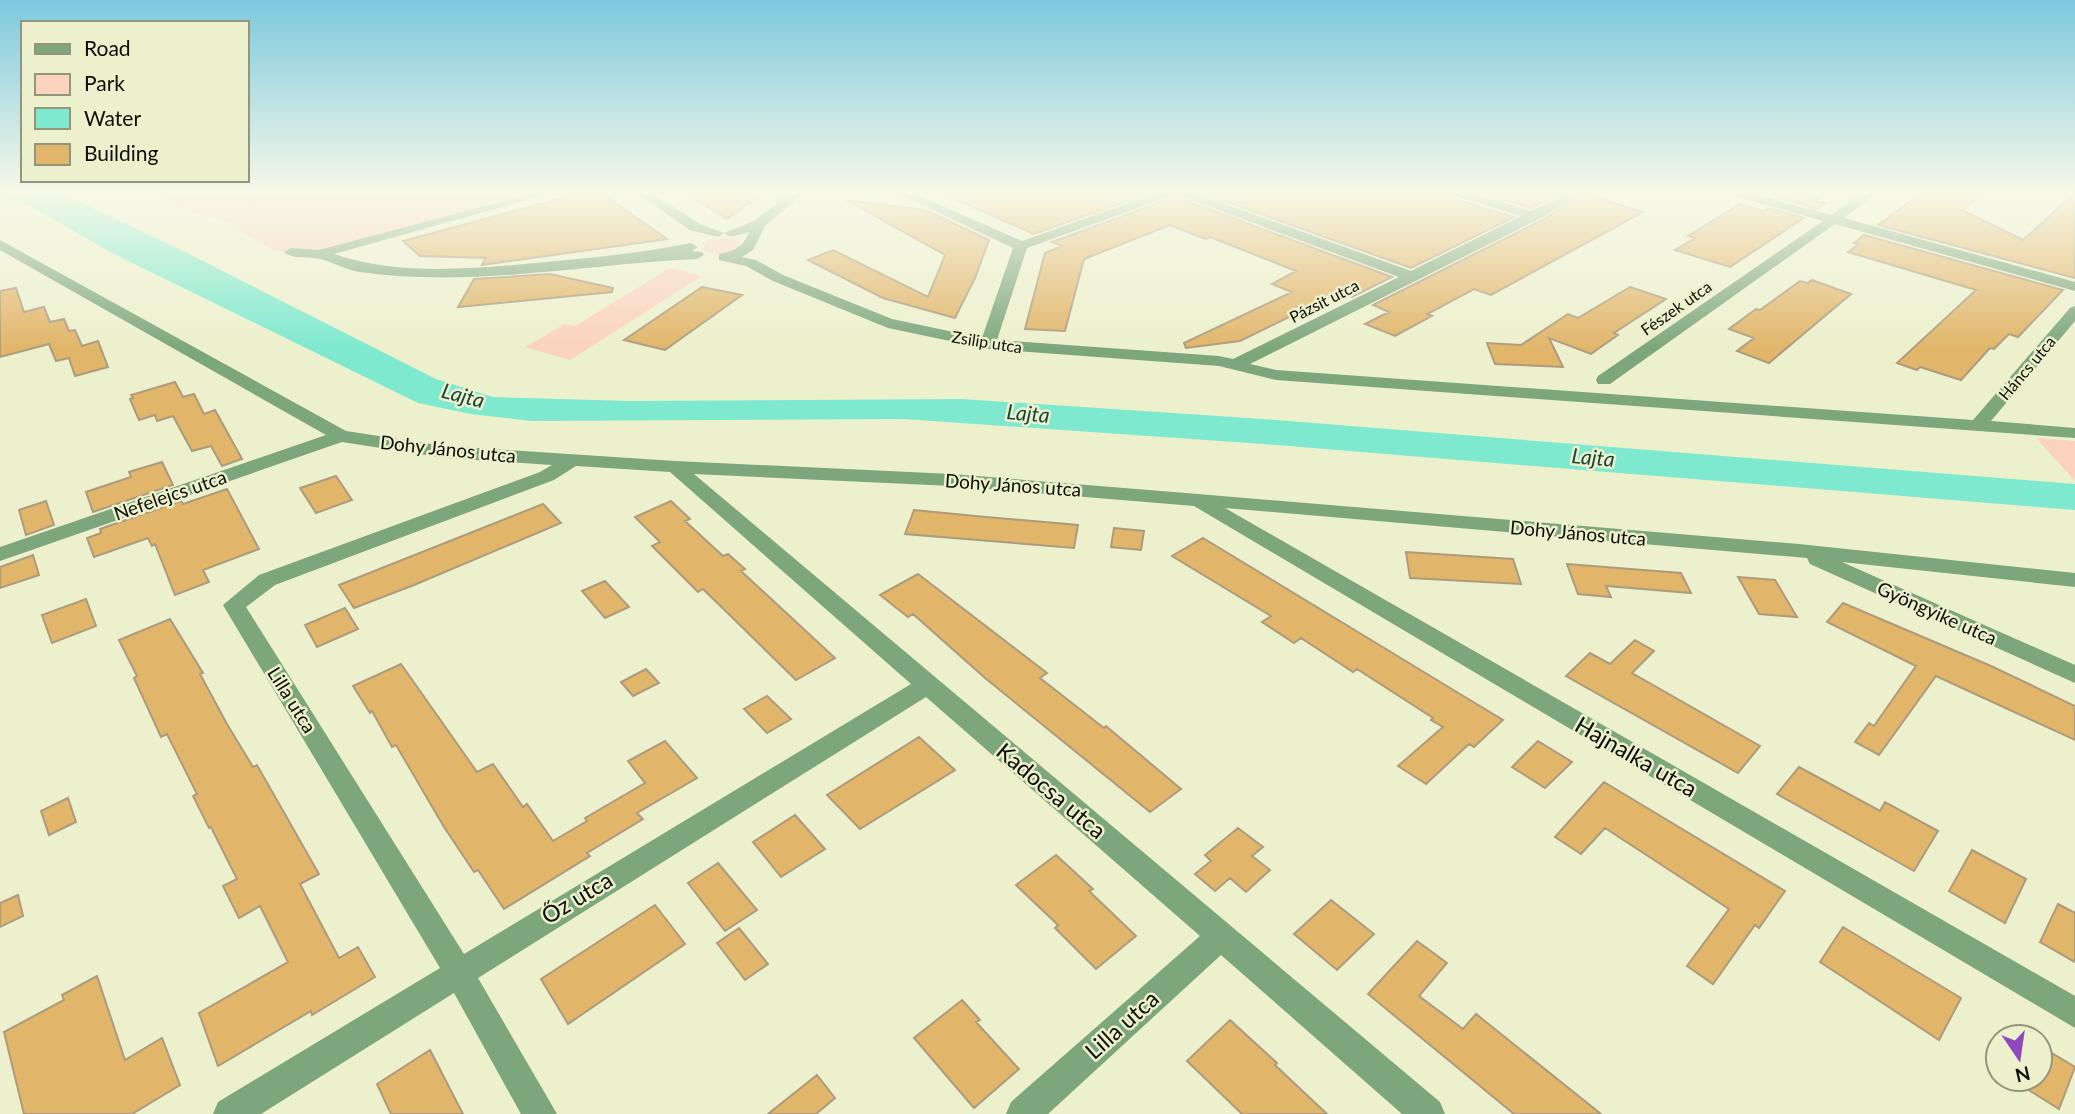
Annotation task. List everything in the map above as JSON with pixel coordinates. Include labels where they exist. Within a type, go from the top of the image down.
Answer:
[{"type":"street","name":"Dohy János utca","points":[[2,245],[341,436],[445,452],[676,467],[952,480],[1799,551],[2075,580]]},
{"type":"street","points":[[319,254],[353,245]]},
{"type":"street","points":[[291,252],[319,254],[358,267],[415,273],[508,270],[645,257],[685,245]]},
{"type":"street","points":[[701,245],[724,257],[749,252]]},
{"type":"street","points":[[749,245],[749,252]]},
{"type":"street","points":[[749,252],[752,245]]},
{"type":"street","points":[[1327,245],[1412,276]]},
{"type":"street","name":"Pázsit utca","points":[[1237,364],[1475,245]]},
{"type":"street","name":"Fészek utca","points":[[1604,380],[1796,245]]},
{"type":"street","points":[[1925,245],[2075,287]]},
{"type":"street","points":[[988,344],[1021,246]]},
{"type":"street","name":"Zsilip utca","points":[[749,252],[778,278],[888,323],[988,344],[1237,364],[1276,375],[2075,433]]},
{"type":"street","name":"Háncs utca","points":[[1979,424],[2075,311]]},
{"type":"street","name":"Nefelejcs utca","points":[[0,554],[341,436]]},
{"type":"street","name":"Lilla utca","points":[[540,1114],[458,971],[234,606],[267,580],[547,476],[573,460]]},
{"type":"street","name":"Kadocsa utca","points":[[676,467],[926,685],[1428,1114]]},
{"type":"street","name":"Hajnalka utca","points":[[1198,500],[2075,1013]]},
{"type":"street","name":"Gyöngyike utca","points":[[1799,551],[2075,675]]},
{"type":"street","name":"Őz utca","points":[[230,1114],[926,685]]},
{"type":"street","name":"Lilla utca","points":[[1023,1114],[1221,936]]},
{"type":"green space","points":[[264,245],[341,245],[304,255],[275,251]]},
{"type":"green space","points":[[705,245],[742,245],[724,254],[702,250]]},
{"type":"green space","points":[[670,268],[702,276],[570,360],[525,347],[565,324],[575,326]]},
{"type":"green space","points":[[2036,438],[2075,441],[2075,481]]},
{"type":"water","name":"Lajta","points":[[98,245],[170,245],[436,379],[493,397],[629,401],[962,399],[1263,419],[2075,484],[2075,510],[1263,444],[904,419],[531,421],[471,414],[418,403]]},
{"type":"building","points":[[408,245],[624,245],[482,265],[486,258],[420,256]]},
{"type":"building","points":[[927,245],[987,245],[975,278],[955,318],[883,298],[808,260],[833,250],[928,297],[945,255]]},
{"type":"building","points":[[1059,245],[1119,245],[1084,259],[1065,331],[1025,329],[1045,253],[1062,246]]},
{"type":"building","points":[[1230,245],[1306,245],[1392,277],[1352,297],[1340,292],[1240,341],[1186,348],[1184,343],[1292,292],[1272,284],[1296,271]]},
{"type":"building","points":[[1347,245],[1457,245],[1411,268]]},
{"type":"building","points":[[1492,245],[1583,245],[1491,295],[1474,289],[1427,314],[1432,316],[1395,336],[1365,324],[1389,312],[1373,305]]},
{"type":"building","points":[[1683,245],[1763,245],[1730,267],[1675,250]]},
{"type":"building","points":[[1858,245],[1900,245],[2063,290],[2018,337],[2009,334],[1994,349],[1990,348],[1961,380],[1897,363],[1976,290],[1848,252]]},
{"type":"building","points":[[1952,245],[2075,245],[2075,278]]},
{"type":"building","points":[[550,274],[613,288],[612,292],[458,307],[474,279]]},
{"type":"building","points":[[1812,280],[1851,294],[1769,363],[1737,351],[1754,338],[1729,329],[1800,281],[1807,283]]},
{"type":"building","points":[[702,287],[742,295],[665,350],[624,340]]},
{"type":"building","points":[[1630,287],[1666,299],[1614,333],[1618,335],[1591,354],[1549,338],[1563,367],[1495,364],[1487,343],[1521,345],[1568,314],[1578,318]]},
{"type":"building","points":[[16,288],[24,312],[44,307],[50,322],[64,319],[69,331],[75,330],[82,346],[98,341],[108,367],[75,376],[69,358],[56,361],[49,344],[0,357],[0,291]]},
{"type":"building","points":[[175,382],[183,397],[194,394],[204,414],[215,410],[242,459],[222,466],[211,446],[192,451],[173,416],[157,421],[155,415],[139,420],[130,399],[133,398],[131,395]]},
{"type":"building","points":[[162,462],[173,485],[93,512],[86,492],[131,477],[129,472]]},
{"type":"building","points":[[336,476],[352,500],[316,513],[300,488]]},
{"type":"building","points":[[227,489],[259,549],[203,570],[209,582],[175,595],[155,544],[152,546],[148,538],[94,557],[87,538],[101,533],[100,529],[181,501],[183,504]]},
{"type":"building","points":[[46,501],[54,525],[26,535],[19,510]]},
{"type":"building","points":[[671,501],[690,519],[685,521],[723,556],[728,554],[745,569],[741,571],[835,658],[796,680],[703,589],[698,592],[652,546],[660,542],[635,517]]},
{"type":"building","points":[[543,504],[561,523],[414,585],[354,608],[339,585]]},
{"type":"building","points":[[914,510],[1078,525],[1074,548],[905,534]]},
{"type":"building","points":[[1114,528],[1144,531],[1141,550],[1111,547]]},
{"type":"building","points":[[1203,538],[1503,720],[1474,747],[1469,744],[1426,784],[1398,766],[1443,727],[1357,669],[1353,672],[1301,638],[1294,643],[1262,622],[1271,616],[1172,556]]},
{"type":"building","points":[[1406,552],[1513,559],[1521,584],[1410,578]]},
{"type":"building","points":[[33,555],[39,575],[0,588],[0,567]]},
{"type":"building","points":[[1567,564],[1681,573],[1691,593],[1606,586],[1611,597],[1578,594]]},
{"type":"building","points":[[918,574],[1047,673],[1040,678],[1104,728],[1106,726],[1181,789],[1150,812],[985,678],[913,614],[908,617],[880,595]]},
{"type":"building","points":[[1738,577],[1775,580],[1797,617],[1759,614]]},
{"type":"building","points":[[605,581],[629,607],[605,618],[582,591]]},
{"type":"building","points":[[86,599],[96,626],[52,643],[42,615]]},
{"type":"building","points":[[1843,603],[1991,666],[2075,706],[2075,740],[1936,676],[1879,755],[1855,742],[1869,723],[1874,726],[1916,666],[1827,622]]},
{"type":"building","points":[[345,608],[358,629],[317,647],[305,625]]},
{"type":"building","points":[[170,619],[203,673],[200,674],[227,724],[253,767],[257,765],[319,874],[300,884],[339,958],[358,947],[375,977],[218,1066],[199,1013],[288,962],[260,906],[239,918],[223,886],[237,879],[193,796],[197,794],[167,734],[161,737],[134,678],[137,676],[119,640]]},
{"type":"building","points":[[1635,640],[1654,651],[1632,673],[1760,746],[1738,773],[1566,676],[1590,653],[1610,664]]},
{"type":"building","points":[[401,664],[477,772],[493,764],[523,807],[527,804],[553,841],[587,821],[585,818],[645,783],[628,761],[665,741],[697,778],[637,813],[643,819],[587,853],[590,856],[504,909],[478,870],[474,872],[396,745],[392,747],[372,711],[370,713],[353,686]]},
{"type":"building","points":[[646,669],[659,683],[633,696],[621,682]]},
{"type":"building","points":[[767,696],[791,719],[767,733],[744,709]]},
{"type":"building","points":[[919,737],[955,770],[860,829],[827,795]]},
{"type":"building","points":[[1538,741],[1572,762],[1545,788],[1512,767]]},
{"type":"building","points":[[1799,767],[1880,811],[1885,802],[1938,831],[1914,871],[1777,794]]},
{"type":"building","points":[[1604,782],[1785,891],[1759,928],[1755,925],[1713,984],[1687,966],[1729,909],[1605,828],[1581,854],[1555,837]]},
{"type":"building","points":[[68,798],[76,822],[49,835],[41,811]]},
{"type":"building","points":[[795,815],[825,849],[781,877],[753,842]]},
{"type":"building","points":[[1238,828],[1263,847],[1252,856],[1270,870],[1246,892],[1230,878],[1215,891],[1195,874],[1211,861],[1205,855]]},
{"type":"building","points":[[1972,850],[2026,879],[2005,923],[1949,891]]},
{"type":"building","points":[[1056,855],[1093,889],[1089,891],[1136,936],[1096,969],[1055,928],[1058,925],[1016,885]]},
{"type":"building","points":[[718,863],[757,910],[725,931],[688,883]]},
{"type":"building","points":[[18,895],[23,916],[0,927],[0,903]]},
{"type":"building","points":[[1331,900],[1374,934],[1337,970],[1294,934]]},
{"type":"building","points":[[2058,904],[2075,913],[2075,962],[2040,942]]},
{"type":"building","points":[[655,905],[685,944],[568,1024],[541,979]]},
{"type":"building","points":[[1843,927],[1961,998],[1939,1040],[1820,962]]},
{"type":"building","points":[[739,928],[768,964],[745,980],[717,943]]},
{"type":"building","points":[[1417,941],[1447,963],[1419,996],[1463,1029],[1476,1014],[1601,1114],[1514,1114],[1368,994]]},
{"type":"building","points":[[97,976],[125,1060],[162,1038],[180,1085],[132,1114],[24,1114],[4,1032],[64,1000],[62,995]]},
{"type":"building","points":[[962,1000],[980,1020],[976,1022],[1019,1069],[974,1108],[914,1038]]},
{"type":"building","points":[[1230,1020],[1327,1114],[1242,1114],[1187,1061]]},
{"type":"building","points":[[430,1050],[463,1114],[391,1114],[377,1084]]},
{"type":"building","points":[[2054,1054],[2075,1067],[2059,1109],[2033,1093],[2054,1093]]},
{"type":"building","points":[[817,1075],[835,1098],[816,1114],[768,1114]]}]
